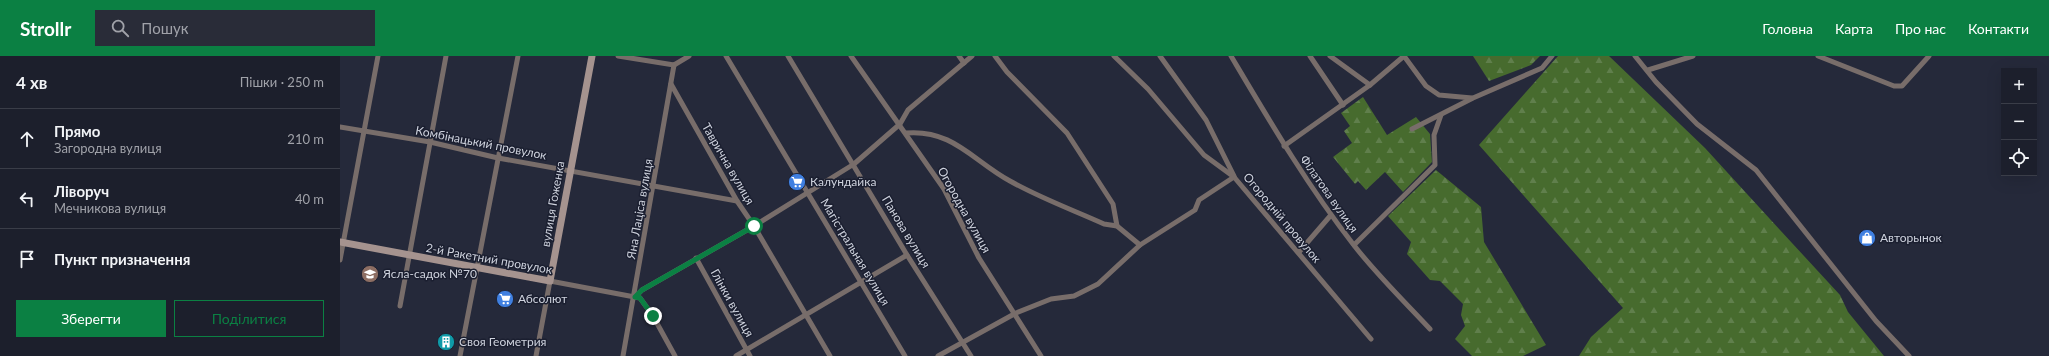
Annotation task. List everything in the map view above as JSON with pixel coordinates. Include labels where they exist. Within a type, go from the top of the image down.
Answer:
[{"type":"street","points":[[340,260],[341,242],[378,56]]},
{"type":"street","points":[[400,306],[446,56]]},
{"type":"street","points":[[460,356],[518,56]]},
{"type":"street","name":"вулиця Гоженка","points":[[536,356],[592,56]]},
{"type":"street","points":[[618,56],[674,65],[689,56]]},
{"type":"street","name":"Магістральная вулиця","points":[[726,56],[905,356]]},
{"type":"street","name":"Панова вулиця","points":[[788,56],[854,164],[907,255],[971,356]]},
{"type":"street","name":"Огородна вулиця","points":[[851,56],[944,189],[980,258],[1016,313],[1041,356]]},
{"type":"street","points":[[958,56],[964,63]]},
{"type":"street","points":[[675,356],[653,316],[640,298],[635,297],[642,290],[754,226],[854,164],[900,124],[908,110],[972,56]]},
{"type":"street","points":[[995,56],[1007,72],[1067,133],[1113,204],[1117,226]]},
{"type":"street","points":[[1114,56],[1148,89],[1204,155],[1234,177]]},
{"type":"street","points":[[1160,56],[1206,120],[1234,177]]},
{"type":"street","name":"Філатова вулиця","points":[[1231,56],[1284,146],[1331,215],[1354,245],[1430,329]]},
{"type":"street","points":[[1310,56],[1343,105]]},
{"type":"street","points":[[1330,56],[1370,85]]},
{"type":"street","points":[[1284,146],[1370,85],[1404,56],[1426,86],[1440,95],[1473,98]]},
{"type":"street","points":[[1412,129],[1473,98],[1542,68],[1552,56]]},
{"type":"street","points":[[1635,56],[1648,70],[1656,82],[1697,124],[1756,170],[1876,321],[1909,356]]},
{"type":"street","points":[[1648,70],[1693,56]]},
{"type":"street","points":[[1818,56],[1894,86],[1902,86],[1929,56]]},
{"type":"street","name":"Яна Лаціса вулиця","points":[[623,356],[635,297],[674,65]]},
{"type":"street","name":"Таврична вулиця","points":[[671,84],[737,201],[754,226],[830,356]]},
{"type":"street","points":[[1354,245],[1435,164],[1434,135],[1440,115]]},
{"type":"street","name":"Комбінацький провулок","points":[[340,127],[430,142],[498,158],[737,201]]},
{"type":"street","points":[[906,133],[917,132],[947,138],[1010,181],[1104,224],[1117,226],[1140,245]]},
{"type":"street","name":"Огородній провулок","points":[[938,356],[1016,313],[1051,299],[1074,296],[1098,284],[1140,245],[1195,210],[1199,200],[1234,177],[1299,252],[1371,340]]},
{"type":"street","points":[[1299,252],[1331,215]]},
{"type":"street","name":"2-й Ракетний провулок","points":[[341,242],[409,256],[635,297]]},
{"type":"street","points":[[736,356],[862,283],[907,255]]},
{"type":"street","name":"Глінки вулиця","points":[[696,258],[750,356]]},
{"type":"green space","points":[[1473,56],[1540,56],[1531,65],[1489,81]]},
{"type":"green space","points":[[1558,56],[1609,56],[1705,148],[1840,295],[1848,312],[1884,356],[1579,356],[1591,337],[1623,308],[1479,145]]},
{"type":"green space","points":[[1363,97],[1387,135],[1416,117],[1430,134],[1432,162],[1403,192],[1385,172],[1366,190],[1358,181],[1355,184],[1333,157],[1352,143],[1344,131],[1350,126],[1341,113]]},
{"type":"green space","points":[[1436,170],[1481,207],[1484,242],[1546,345],[1523,356],[1472,356],[1455,339],[1465,326],[1461,315],[1463,304],[1440,281],[1430,280],[1407,254],[1411,242],[1388,216]]},
{"type":"place","name":"Калундайка","points":[[797,182]]},
{"type":"place","name":"Авторынок","points":[[1867,238]]},
{"type":"place","name":"Ясла-садок №70","points":[[370,274]]},
{"type":"place","name":"Абсолют","points":[[505,299]]},
{"type":"place","name":"Своя Геометрия","points":[[446,342]]},
{"type":"route","points":[[653,316],[640,298],[635,297],[642,290],[754,226]]}]
